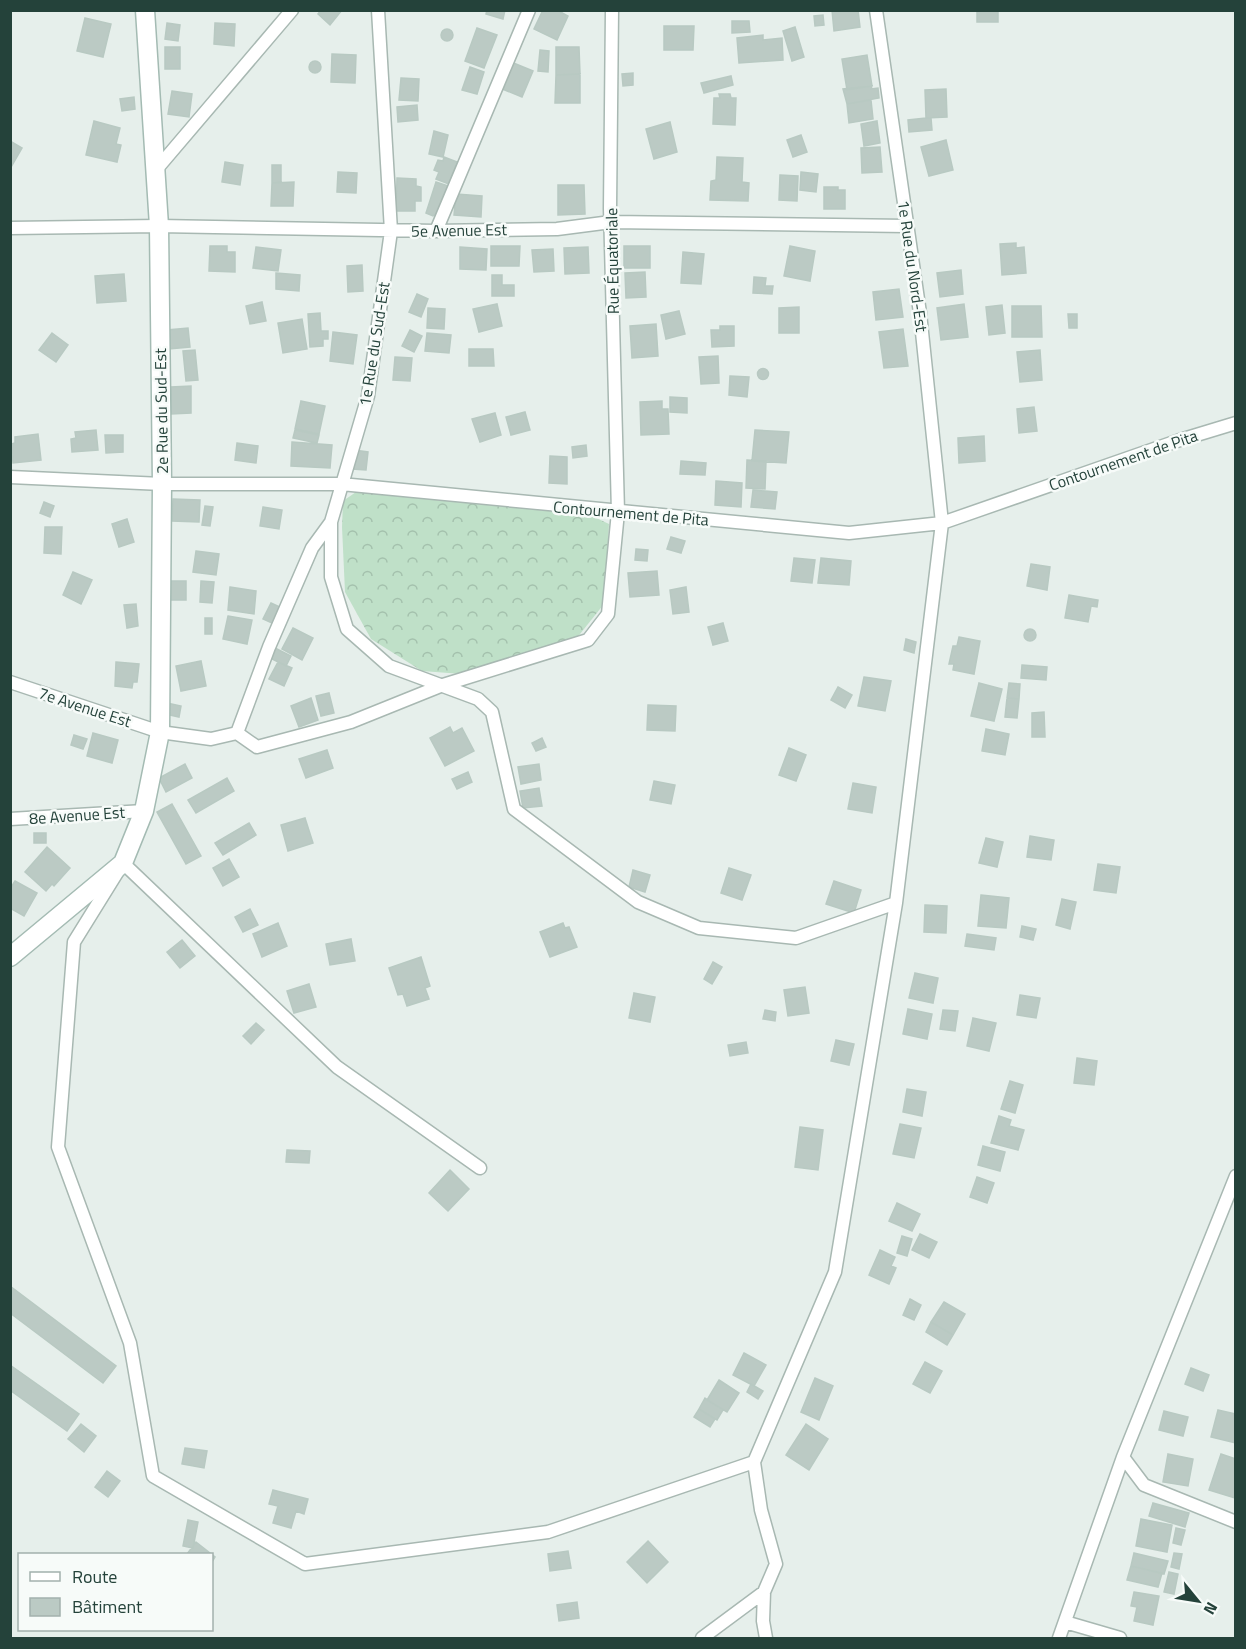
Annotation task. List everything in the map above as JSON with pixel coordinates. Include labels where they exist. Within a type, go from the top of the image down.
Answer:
[{"type":"street","name":"2e Rue du Sud-Est","points":[[123,862],[144,811],[160,732],[162,484],[159,226],[145,10]]},
{"type":"street","points":[[155,171],[292,10]]},
{"type":"street","name":"1e Rue du Sud-Est","points":[[378,10],[391,231],[368,396],[331,522],[331,577],[347,629],[388,666],[478,699],[492,712],[514,809],[638,902],[699,928],[796,938],[896,903]]},
{"type":"street","points":[[436,231],[529,10]]},
{"type":"street","name":"Rue Équatoriale","points":[[237,733],[257,747],[351,722],[443,685],[588,640],[608,614],[618,512],[611,222],[612,10]]},
{"type":"street","name":"1e Rue du Nord-Est","points":[[754,1462],[835,1272],[896,903],[942,523],[920,313],[876,10]]},
{"type":"street","name":"5e Avenue Est","points":[[10,228],[159,226],[436,231],[557,229],[611,222],[907,226]]},
{"type":"street","name":"Contournement de Pita","points":[[10,477],[162,484],[341,484],[849,533],[942,523],[1180,440],[1236,423]]},
{"type":"street","points":[[237,733],[269,647],[312,548],[331,522]]},
{"type":"street","name":"7e Avenue Est","points":[[10,682],[160,732],[211,739],[237,733]]},
{"type":"street","name":"8e Avenue Est","points":[[10,819],[144,811]]},
{"type":"street","points":[[10,957],[123,862]]},
{"type":"street","points":[[123,862],[337,1067],[480,1168]]},
{"type":"street","points":[[123,862],[74,942],[58,1147],[130,1344],[153,1476],[305,1564],[548,1532],[754,1462],[760,1509],[776,1564],[764,1592],[763,1621],[766,1638]]},
{"type":"street","points":[[1059,1638],[1123,1457],[1236,1176]]},
{"type":"street","points":[[1123,1457],[1144,1485],[1236,1522]]},
{"type":"street","points":[[702,1638],[764,1592]]},
{"type":"street","points":[[1065,1622],[1120,1638]]},
{"type":"green space","points":[[356,492],[590,515],[609,524],[604,604],[576,639],[462,674],[422,671],[371,639],[345,592],[343,501]]},
{"type":"building","points":[[321,10],[342,10],[330,25],[318,14]]},
{"type":"building","points":[[487,10],[505,10],[503,19],[486,14]]},
{"type":"building","points":[[543,10],[557,10],[568,16],[557,40],[534,29]]},
{"type":"building","points":[[832,10],[858,10],[860,27],[834,31]]},
{"type":"building","points":[[977,10],[998,10],[998,22],[977,22]]},
{"type":"building","points":[[823,15],[824,25],[815,26],[814,16]]},
{"type":"building","points":[[85,18],[111,24],[103,57],[77,51]]},
{"type":"building","points":[[732,21],[749,21],[750,32],[732,33]]},
{"type":"building","points":[[167,23],[180,25],[178,41],[165,39]]},
{"type":"building","points":[[215,23],[235,24],[234,46],[214,44]]},
{"type":"building","points":[[664,26],[694,26],[693,50],[664,50]]},
{"type":"building","points":[[795,27],[804,57],[792,61],[783,31]]},
{"type":"building","points":[[477,28],[497,35],[484,68],[465,61]]},
{"type":"building","points":[[447,29],[453,35],[447,41],[441,35]]},
{"type":"building","points":[[763,35],[763,40],[782,38],[783,60],[739,63],[737,38]]},
{"type":"building","points":[[165,47],[180,47],[180,69],[165,69]]},
{"type":"building","points":[[556,47],[579,47],[580,74],[556,75]]},
{"type":"building","points":[[540,50],[549,51],[548,72],[538,71]]},
{"type":"building","points":[[332,54],[356,55],[355,83],[331,82]]},
{"type":"building","points":[[867,55],[872,86],[847,90],[842,59]]},
{"type":"building","points":[[317,61],[321,67],[317,73],[313,73],[309,65]]},
{"type":"building","points":[[511,62],[533,71],[522,97],[500,88]]},
{"type":"building","points":[[470,67],[484,72],[477,94],[462,90]]},
{"type":"building","points":[[633,73],[633,85],[623,86],[622,74]]},
{"type":"building","points":[[580,74],[580,103],[555,103],[556,75]]},
{"type":"building","points":[[731,76],[733,85],[704,93],[701,83]]},
{"type":"building","points":[[401,78],[419,79],[418,101],[399,100]]},
{"type":"building","points":[[872,86],[871,89],[878,88],[879,98],[847,104],[843,89]]},
{"type":"building","points":[[946,89],[947,117],[926,118],[925,90]]},
{"type":"building","points":[[172,91],[192,94],[189,117],[168,114]]},
{"type":"building","points":[[719,94],[730,94],[731,98],[736,98],[735,125],[713,124],[714,98],[720,98]]},
{"type":"building","points":[[134,97],[135,109],[122,111],[120,99]]},
{"type":"building","points":[[871,100],[873,119],[849,123],[847,104]]},
{"type":"building","points":[[417,105],[418,120],[398,122],[397,107]]},
{"type":"building","points":[[931,118],[932,130],[909,132],[908,120]]},
{"type":"building","points":[[94,121],[120,128],[116,144],[121,145],[117,162],[86,155]]},
{"type":"building","points":[[877,121],[880,143],[864,146],[861,124]]},
{"type":"building","points":[[670,122],[677,152],[654,159],[646,129]]},
{"type":"building","points":[[434,131],[448,135],[443,157],[429,154]]},
{"type":"building","points":[[801,135],[807,152],[793,157],[787,140]]},
{"type":"building","points":[[946,140],[953,170],[929,176],[921,147]]},
{"type":"building","points":[[10,141],[22,148],[10,169]]},
{"type":"building","points":[[880,147],[882,172],[862,173],[861,148]]},
{"type":"building","points":[[444,157],[457,162],[449,184],[436,179],[439,172],[434,170],[438,160],[443,161]]},
{"type":"building","points":[[717,157],[743,158],[742,182],[749,183],[748,201],[710,200],[711,181],[716,180]]},
{"type":"building","points":[[225,162],[243,165],[240,185],[222,182]]},
{"type":"building","points":[[272,165],[281,165],[281,182],[272,183]]},
{"type":"building","points":[[338,172],[357,173],[356,193],[337,192]]},
{"type":"building","points":[[801,172],[818,174],[816,192],[800,190]]},
{"type":"building","points":[[780,175],[798,176],[797,201],[779,200]]},
{"type":"building","points":[[397,178],[416,179],[416,186],[421,187],[421,201],[415,201],[415,211],[396,211]]},
{"type":"building","points":[[294,182],[293,206],[271,206],[272,183]]},
{"type":"building","points":[[436,182],[448,186],[439,212],[433,216],[426,213]]},
{"type":"building","points":[[558,185],[584,185],[585,214],[558,215]]},
{"type":"building","points":[[824,187],[838,187],[838,190],[845,190],[845,209],[824,209]]},
{"type":"building","points":[[456,194],[482,196],[481,217],[454,215]]},
{"type":"building","points":[[1016,243],[1016,248],[1024,247],[1026,273],[1002,275],[1000,244]]},
{"type":"building","points":[[210,246],[227,246],[227,252],[235,252],[235,272],[209,271]]},
{"type":"building","points":[[491,246],[520,246],[519,266],[491,266]]},
{"type":"building","points":[[624,246],[650,246],[650,268],[624,268]]},
{"type":"building","points":[[790,246],[815,251],[810,281],[784,276]]},
{"type":"building","points":[[256,247],[281,250],[278,271],[253,268]]},
{"type":"building","points":[[460,247],[487,249],[486,270],[460,269]]},
{"type":"building","points":[[588,247],[589,273],[565,274],[564,248]]},
{"type":"building","points":[[553,249],[554,271],[534,272],[532,250]]},
{"type":"building","points":[[683,252],[704,254],[701,284],[681,283]]},
{"type":"building","points":[[362,265],[363,291],[348,292],[347,266]]},
{"type":"building","points":[[961,270],[963,294],[940,297],[937,273]]},
{"type":"building","points":[[645,272],[646,297],[626,298],[625,273]]},
{"type":"building","points":[[276,273],[300,275],[299,291],[276,289]]},
{"type":"building","points":[[124,274],[126,301],[97,303],[95,276]]},
{"type":"building","points":[[492,275],[502,275],[502,285],[514,285],[514,296],[492,296]]},
{"type":"building","points":[[754,277],[766,278],[765,286],[773,286],[772,294],[753,293]]},
{"type":"building","points":[[899,289],[903,317],[876,320],[873,292]]},
{"type":"building","points":[[417,294],[428,299],[421,317],[409,312]]},
{"type":"building","points":[[262,302],[266,321],[250,324],[246,306]]},
{"type":"building","points":[[497,304],[502,326],[479,332],[473,309]]},
{"type":"building","points":[[964,304],[968,337],[941,340],[937,308]]},
{"type":"building","points":[[1002,305],[1005,333],[989,335],[986,307]]},
{"type":"building","points":[[1012,306],[1041,306],[1042,337],[1012,337]]},
{"type":"building","points":[[799,307],[799,333],[779,333],[779,308]]},
{"type":"building","points":[[428,308],[445,309],[444,329],[427,328]]},
{"type":"building","points":[[679,311],[685,334],[666,339],[661,315]]},
{"type":"building","points":[[320,313],[321,331],[328,331],[328,339],[323,339],[323,346],[310,347],[308,314]]},
{"type":"building","points":[[1068,314],[1077,314],[1077,328],[1069,328]]},
{"type":"building","points":[[302,319],[307,349],[283,353],[278,323]]},
{"type":"building","points":[[656,324],[658,356],[632,358],[630,326]]},
{"type":"building","points":[[720,326],[734,326],[734,346],[712,347],[711,330],[720,330]]},
{"type":"building","points":[[188,328],[190,347],[169,349],[167,330]]},
{"type":"building","points":[[903,329],[908,366],[884,368],[879,332]]},
{"type":"building","points":[[410,330],[422,336],[414,352],[402,346]]},
{"type":"building","points":[[333,332],[357,335],[353,364],[330,361]]},
{"type":"building","points":[[52,333],[68,345],[56,362],[39,350]]},
{"type":"building","points":[[427,333],[451,335],[449,353],[425,351]]},
{"type":"building","points":[[469,349],[493,349],[494,366],[469,366]]},
{"type":"building","points":[[195,350],[198,380],[186,381],[183,351]]},
{"type":"building","points":[[1040,350],[1042,380],[1020,382],[1017,352]]},
{"type":"building","points":[[718,356],[719,383],[701,384],[699,357]]},
{"type":"building","points":[[395,357],[412,358],[410,381],[393,380]]},
{"type":"building","points":[[763,368],[769,374],[763,380],[757,374]]},
{"type":"building","points":[[730,376],[749,377],[747,397],[729,395]]},
{"type":"building","points":[[191,386],[191,413],[171,414],[171,387]]},
{"type":"building","points":[[670,397],[687,398],[687,413],[670,412]]},
{"type":"building","points":[[301,401],[325,406],[319,434],[295,429]]},
{"type":"building","points":[[662,401],[662,409],[668,409],[669,434],[641,435],[640,402]]},
{"type":"building","points":[[1034,407],[1037,431],[1019,433],[1017,409]]},
{"type":"building","points":[[525,412],[530,430],[511,435],[506,417]]},
{"type":"building","points":[[495,413],[501,435],[480,442],[472,419]]},
{"type":"building","points":[[96,430],[98,450],[72,452],[71,439],[76,438],[75,432]]},
{"type":"building","points":[[295,430],[319,435],[317,443],[293,438]]},
{"type":"building","points":[[755,430],[789,432],[786,463],[752,461]]},
{"type":"building","points":[[38,434],[41,460],[13,463],[11,444],[15,443],[15,437]]},
{"type":"building","points":[[105,435],[123,435],[123,452],[106,453]]},
{"type":"building","points":[[984,436],[985,461],[959,463],[958,438]]},
{"type":"building","points":[[292,442],[332,445],[330,468],[291,466]]},
{"type":"building","points":[[237,443],[258,446],[256,463],[235,460]]},
{"type":"building","points":[[586,445],[587,456],[573,458],[572,447]]},
{"type":"building","points":[[354,450],[368,452],[366,470],[352,469]]},
{"type":"building","points":[[550,456],[567,457],[567,484],[549,483]]},
{"type":"building","points":[[747,460],[766,461],[765,489],[746,488]]},
{"type":"building","points":[[681,461],[706,463],[705,475],[680,474]]},
{"type":"building","points":[[716,481],[742,483],[741,507],[715,505]]},
{"type":"building","points":[[753,490],[777,492],[775,509],[751,507]]},
{"type":"building","points":[[173,499],[200,500],[199,522],[172,521]]},
{"type":"building","points":[[44,502],[54,506],[50,517],[40,513]]},
{"type":"building","points":[[205,506],[213,507],[210,526],[202,525]]},
{"type":"building","points":[[263,507],[282,510],[279,529],[260,526]]},
{"type":"building","points":[[127,519],[134,542],[119,547],[112,524]]},
{"type":"building","points":[[45,527],[62,527],[61,554],[44,553]]},
{"type":"building","points":[[671,537],[685,541],[681,553],[667,549]]},
{"type":"building","points":[[636,549],[648,550],[647,561],[635,560]]},
{"type":"building","points":[[196,551],[219,554],[216,575],[193,572]]},
{"type":"building","points":[[794,558],[815,560],[812,583],[791,581]]},
{"type":"building","points":[[821,558],[851,561],[849,585],[818,583]]},
{"type":"building","points":[[1031,564],[1050,567],[1047,590],[1027,586]]},
{"type":"building","points":[[657,571],[659,595],[630,597],[628,573]]},
{"type":"building","points":[[73,572],[92,580],[81,604],[63,595]]},
{"type":"building","points":[[169,581],[186,581],[186,600],[170,600]]},
{"type":"building","points":[[201,581],[214,582],[212,603],[200,602]]},
{"type":"building","points":[[230,587],[256,591],[254,614],[228,610]]},
{"type":"building","points":[[686,587],[689,612],[673,614],[670,590]]},
{"type":"building","points":[[1069,595],[1098,600],[1097,607],[1091,606],[1088,622],[1065,618]]},
{"type":"building","points":[[271,603],[280,607],[272,623],[263,619]]},
{"type":"building","points":[[136,604],[138,626],[127,628],[124,605]]},
{"type":"building","points":[[228,616],[252,620],[247,644],[223,639]]},
{"type":"building","points":[[205,618],[212,618],[212,634],[205,634]]},
{"type":"building","points":[[723,623],[728,641],[713,645],[708,627]]},
{"type":"building","points":[[293,628],[313,638],[302,660],[282,649]]},
{"type":"building","points":[[1032,629],[1036,635],[1032,641],[1028,641],[1024,633]]},
{"type":"building","points":[[959,637],[980,641],[974,674],[953,670],[954,664],[949,664],[953,646],[957,646]]},
{"type":"building","points":[[906,639],[916,642],[914,653],[904,650]]},
{"type":"building","points":[[275,648],[291,656],[286,666],[270,658]]},
{"type":"building","points":[[201,661],[206,686],[181,691],[176,666]]},
{"type":"building","points":[[116,662],[139,664],[137,682],[133,682],[132,688],[115,686]]},
{"type":"building","points":[[278,662],[292,668],[284,686],[269,679]]},
{"type":"building","points":[[1022,665],[1047,667],[1046,680],[1021,678]]},
{"type":"building","points":[[864,677],[891,681],[885,711],[858,706]]},
{"type":"building","points":[[979,683],[1002,689],[994,721],[971,716]]},
{"type":"building","points":[[1009,683],[1020,684],[1019,699],[1007,698]]},
{"type":"building","points":[[838,687],[852,695],[845,708],[831,700]]},
{"type":"building","points":[[329,693],[334,713],[321,716],[316,696]]},
{"type":"building","points":[[311,698],[318,720],[299,727],[291,706]]},
{"type":"building","points":[[1007,698],[1019,699],[1017,718],[1005,717]]},
{"type":"building","points":[[167,703],[181,706],[179,717],[165,714]]},
{"type":"building","points":[[648,705],[676,706],[675,731],[647,730]]},
{"type":"building","points":[[1044,712],[1045,737],[1032,737],[1032,713]]},
{"type":"building","points":[[450,727],[453,733],[462,728],[474,751],[445,766],[430,738]]},
{"type":"building","points":[[986,729],[1009,734],[1005,755],[982,751]]},
{"type":"building","points":[[93,733],[118,740],[112,763],[87,756]]},
{"type":"building","points":[[74,735],[87,739],[83,749],[71,745]]},
{"type":"building","points":[[542,738],[546,747],[536,751],[532,743]]},
{"type":"building","points":[[789,748],[806,755],[796,781],[779,775]]},
{"type":"building","points":[[327,750],[333,768],[306,778],[299,759]]},
{"type":"building","points":[[185,764],[192,778],[166,792],[159,778]]},
{"type":"building","points":[[539,764],[541,780],[521,784],[518,767]]},
{"type":"building","points":[[468,772],[472,782],[457,789],[452,779]]},
{"type":"building","points":[[227,778],[234,791],[196,813],[188,800]]},
{"type":"building","points":[[654,781],[675,785],[671,804],[650,800]]},
{"type":"building","points":[[853,783],[876,787],[872,813],[848,809]]},
{"type":"building","points":[[539,788],[542,806],[523,808],[520,791]]},
{"type":"building","points":[[172,804],[201,856],[186,864],[157,812]]},
{"type":"building","points":[[305,818],[313,843],[288,851],[281,825]]},
{"type":"building","points":[[249,823],[256,835],[223,855],[215,843]]},
{"type":"building","points":[[34,833],[46,833],[46,843],[34,843]]},
{"type":"building","points":[[1030,836],[1054,840],[1051,860],[1027,857]]},
{"type":"building","points":[[986,838],[1003,842],[997,867],[979,863]]},
{"type":"building","points":[[47,847],[70,868],[54,886],[52,884],[46,891],[25,872]]},
{"type":"building","points":[[229,859],[239,877],[223,886],[213,868]]},
{"type":"building","points":[[1098,864],[1120,867],[1116,893],[1094,890]]},
{"type":"building","points":[[729,868],[751,875],[742,900],[721,893]]},
{"type":"building","points":[[633,870],[650,875],[645,892],[629,887]]},
{"type":"building","points":[[15,881],[37,893],[24,916],[10,908],[10,889]]},
{"type":"building","points":[[834,881],[861,890],[854,913],[826,904]]},
{"type":"building","points":[[981,895],[1009,898],[1006,928],[978,926]]},
{"type":"building","points":[[1062,899],[1076,902],[1070,929],[1056,925]]},
{"type":"building","points":[[925,905],[947,906],[946,933],[924,932]]},
{"type":"building","points":[[250,909],[258,925],[243,932],[235,917]]},
{"type":"building","points":[[278,923],[287,946],[262,957],[253,934]]},
{"type":"building","points":[[563,923],[565,928],[569,927],[577,947],[550,957],[540,932]]},
{"type":"building","points":[[1022,926],[1036,929],[1033,940],[1020,937]]},
{"type":"building","points":[[967,934],[996,938],[994,950],[965,946]]},
{"type":"building","points":[[351,939],[355,961],[330,965],[326,944]]},
{"type":"building","points":[[182,940],[195,956],[180,968],[167,952]]},
{"type":"building","points":[[421,957],[430,986],[425,988],[429,999],[407,1006],[403,994],[398,995],[389,968]]},
{"type":"building","points":[[713,962],[722,967],[712,984],[704,979]]},
{"type":"building","points":[[915,973],[938,978],[933,1003],[909,998]]},
{"type":"building","points":[[309,984],[316,1007],[294,1013],[287,991]]},
{"type":"building","points":[[805,987],[809,1013],[788,1016],[784,990]]},
{"type":"building","points":[[634,993],[655,997],[650,1022],[629,1018]]},
{"type":"building","points":[[1020,995],[1040,998],[1036,1018],[1017,1015]]},
{"type":"building","points":[[908,1009],[932,1014],[927,1039],[903,1034]]},
{"type":"building","points":[[765,1010],[776,1012],[775,1021],[763,1019]]},
{"type":"building","points":[[943,1010],[958,1011],[955,1031],[940,1029]]},
{"type":"building","points":[[973,1018],[996,1023],[989,1051],[967,1046]]},
{"type":"building","points":[[256,1023],[264,1030],[251,1044],[243,1036]]},
{"type":"building","points":[[836,1040],[854,1044],[849,1065],[831,1061]]},
{"type":"building","points":[[746,1042],[748,1053],[730,1056],[728,1045]]},
{"type":"building","points":[[1077,1058],[1097,1061],[1094,1085],[1074,1083]]},
{"type":"building","points":[[1010,1081],[1023,1085],[1015,1113],[1001,1109]]},
{"type":"building","points":[[907,1089],[926,1092],[922,1116],[903,1112]]},
{"type":"building","points":[[999,1116],[1011,1120],[1009,1126],[1024,1130],[1018,1150],[991,1143]]},
{"type":"building","points":[[900,1124],[921,1128],[914,1158],[893,1154]]},
{"type":"building","points":[[800,1127],[823,1130],[818,1170],[795,1167]]},
{"type":"building","points":[[983,1146],[1005,1152],[1000,1171],[978,1165]]},
{"type":"building","points":[[287,1150],[310,1151],[309,1163],[286,1162]]},
{"type":"building","points":[[450,1170],[469,1189],[448,1211],[429,1193]]},
{"type":"building","points":[[977,1177],[994,1183],[987,1203],[970,1197]]},
{"type":"building","points":[[897,1203],[920,1214],[912,1231],[889,1221]]},
{"type":"building","points":[[920,1234],[937,1242],[929,1258],[912,1250]]},
{"type":"building","points":[[902,1236],[912,1239],[907,1256],[897,1253]]},
{"type":"building","points":[[880,1250],[895,1257],[891,1266],[896,1268],[889,1284],[869,1275]]},
{"type":"building","points":[[10,1286],[116,1366],[103,1383],[10,1313]]},
{"type":"building","points":[[910,1299],[921,1305],[914,1320],[903,1315]]},
{"type":"building","points":[[944,1302],[965,1314],[953,1335],[931,1322]]},
{"type":"building","points":[[931,1322],[953,1335],[947,1345],[926,1332]]},
{"type":"building","points":[[744,1353],[766,1365],[754,1386],[733,1375]]},
{"type":"building","points":[[925,1362],[942,1371],[930,1393],[913,1384]]},
{"type":"building","points":[[10,1365],[79,1414],[67,1431],[10,1390]]},
{"type":"building","points":[[1191,1368],[1209,1375],[1203,1391],[1185,1384]]},
{"type":"building","points":[[815,1378],[833,1386],[819,1420],[801,1412]]},
{"type":"building","points":[[719,1380],[739,1393],[727,1412],[707,1400]]},
{"type":"building","points":[[751,1384],[763,1391],[758,1399],[747,1392]]},
{"type":"building","points":[[705,1398],[723,1410],[717,1420],[699,1409]]},
{"type":"building","points":[[699,1409],[715,1419],[710,1427],[694,1417]]},
{"type":"building","points":[[1218,1410],[1236,1414],[1236,1443],[1211,1437]]},
{"type":"building","points":[[1164,1411],[1188,1417],[1183,1436],[1159,1430]]},
{"type":"building","points":[[81,1424],[96,1436],[84,1452],[68,1439]]},
{"type":"building","points":[[806,1424],[828,1439],[809,1470],[786,1455]]},
{"type":"building","points":[[185,1448],[207,1451],[204,1468],[182,1464]]},
{"type":"building","points":[[1168,1454],[1193,1459],[1188,1486],[1163,1482]]},
{"type":"building","points":[[1221,1454],[1236,1459],[1235,1498],[1209,1490]]},
{"type":"building","points":[[107,1471],[120,1481],[108,1497],[95,1487]]},
{"type":"building","points":[[273,1490],[308,1499],[304,1514],[296,1511],[291,1528],[273,1523],[278,1506],[269,1504]]},
{"type":"building","points":[[1153,1503],[1189,1513],[1185,1527],[1149,1516]]},
{"type":"building","points":[[1141,1519],[1172,1525],[1167,1552],[1136,1546]]},
{"type":"building","points":[[188,1520],[198,1522],[193,1548],[183,1546]]},
{"type":"building","points":[[1176,1528],[1185,1530],[1181,1545],[1173,1543]]},
{"type":"building","points":[[648,1541],[668,1562],[647,1583],[627,1562]]},
{"type":"building","points":[[196,1542],[210,1553],[188,1553]]},
{"type":"building","points":[[568,1551],[571,1568],[550,1571],[548,1554]]},
{"type":"building","points":[[1134,1553],[1168,1561],[1164,1574],[1131,1566]]},
{"type":"building","points":[[1174,1553],[1182,1554],[1179,1569],[1171,1567]]},
{"type":"building","points":[[1131,1566],[1162,1573],[1158,1587],[1127,1580]]},
{"type":"building","points":[[1169,1572],[1178,1574],[1174,1594],[1164,1592]]},
{"type":"building","points":[[1134,1592],[1159,1596],[1153,1625],[1134,1621],[1137,1607],[1131,1606]]},
{"type":"building","points":[[577,1602],[579,1618],[559,1621],[557,1605]]}]
